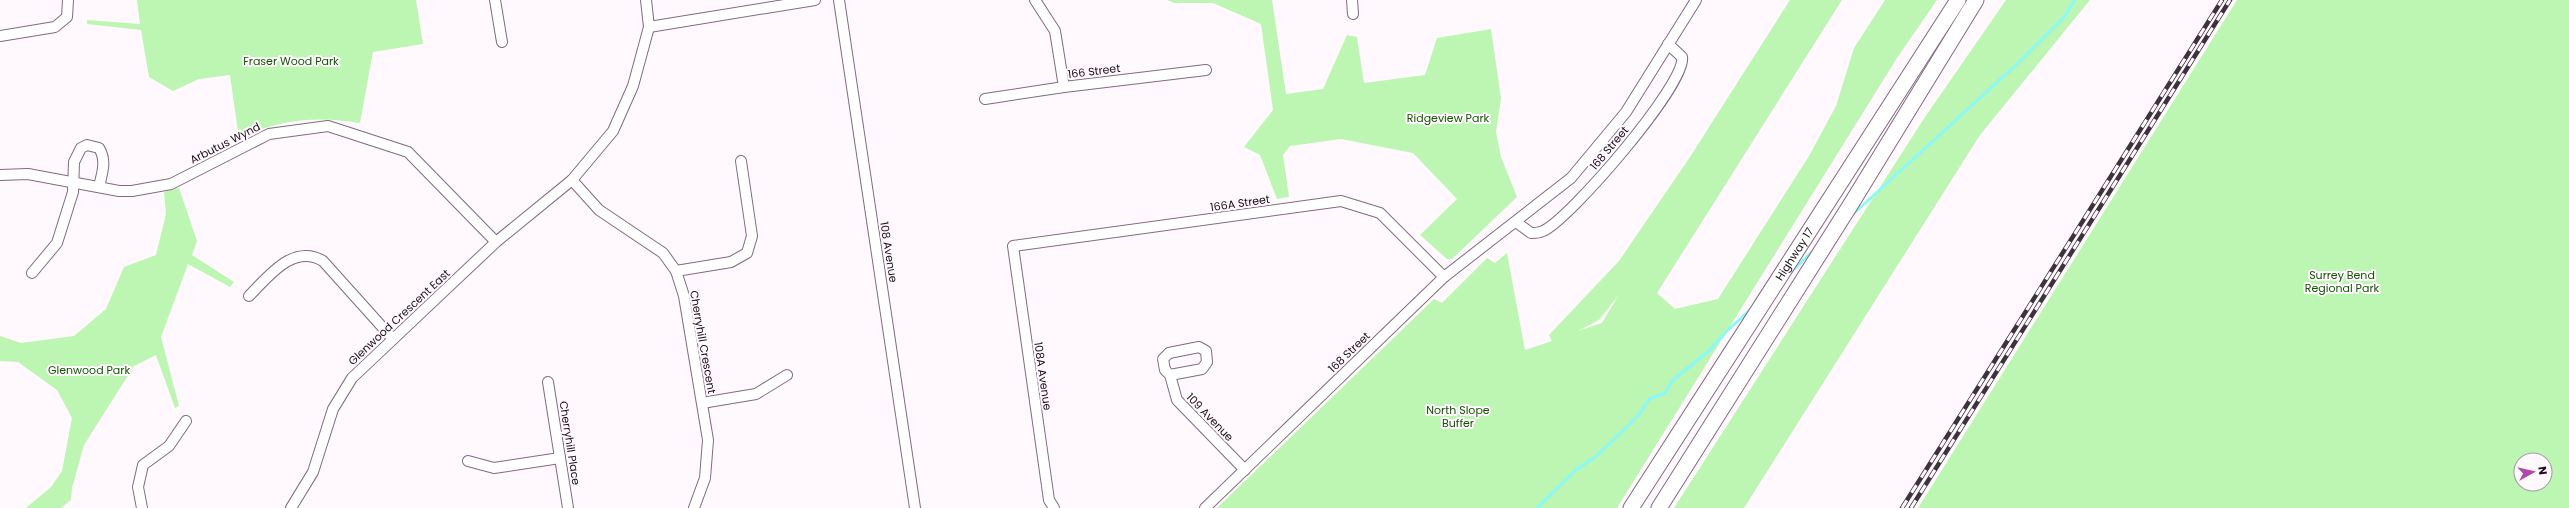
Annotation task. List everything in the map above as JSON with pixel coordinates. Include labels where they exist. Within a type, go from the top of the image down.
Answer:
[{"type":"highway","name":"Highway 17","points":[[1631,508],[1828,199],[1958,0]]},
{"type":"highway","name":"Highway 17","points":[[1659,508],[1851,204],[1976,0]]},
{"type":"street","points":[[0,36],[55,28],[66,17],[68,0]]},
{"type":"street","points":[[496,0],[502,42]]},
{"type":"street","points":[[646,0],[649,27],[815,0]]},
{"type":"street","name":"108 Avenue","points":[[839,0],[915,508]]},
{"type":"street","points":[[1035,0],[1055,31],[1064,87]]},
{"type":"street","points":[[1352,0],[1353,14]]},
{"type":"street","name":"168 Street","points":[[1205,508],[1444,277],[1571,178],[1626,112],[1696,0]]},
{"type":"street","name":"Glenwood Crescent East","points":[[291,508],[312,472],[334,409],[352,378],[496,242],[572,180],[613,131],[633,86],[649,27]]},
{"type":"street","name":"168 Street","points":[[1516,222],[1531,233],[1547,229],[1614,163],[1648,118],[1682,67],[1682,56],[1668,44]]},
{"type":"street","name":"166 Street","points":[[985,99],[1064,87],[1206,70]]},
{"type":"street","name":"Arbutus Wynd","points":[[0,175],[28,174],[99,187],[132,191],[171,184],[269,134],[328,126],[408,152],[496,242]]},
{"type":"street","points":[[32,273],[57,243],[73,192],[72,182],[76,154],[81,148],[93,146],[99,148],[104,162],[99,187]]},
{"type":"street","points":[[676,271],[731,262],[747,253],[752,236],[741,160]]},
{"type":"street","name":"Cherryhill Crescent","points":[[572,180],[599,210],[663,253],[676,271],[684,296],[708,440],[705,478],[694,508]]},
{"type":"street","name":"166A Street","points":[[1013,246],[1341,201],[1380,213],[1444,277]]},
{"type":"street","name":"108A Avenue","points":[[1013,246],[1049,500],[1054,508]]},
{"type":"street","points":[[249,296],[291,258],[305,255],[316,257],[323,261],[393,339]]},
{"type":"street","points":[[702,403],[756,394],[787,375]]},
{"type":"street","name":"109 Avenue","points":[[1170,375],[1177,400],[1245,470]]},
{"type":"street","name":"Cherryhill Place","points":[[548,382],[568,508]]},
{"type":"street","points":[[142,508],[138,487],[144,466],[168,446],[186,421]]},
{"type":"street","points":[[468,461],[494,468],[560,458]]},
{"type":"green space","name":"Fraser Wood Park","points":[[137,0],[416,0],[423,44],[373,52],[360,123],[328,120],[298,121],[268,127],[239,139],[230,75],[199,79],[173,91],[149,77],[141,30],[87,24],[87,20],[140,24]]},
{"type":"green space","name":"Ridgeview Park","points":[[1167,0],[1272,0],[1286,94],[1323,89],[1347,35],[1357,37],[1364,83],[1425,75],[1437,38],[1491,29],[1501,98],[1496,132],[1501,157],[1517,197],[1452,259],[1447,259],[1420,235],[1457,199],[1413,153],[1341,139],[1290,146],[1283,155],[1289,197],[1277,199],[1260,155],[1244,147],[1273,110],[1261,24],[1213,3],[1174,3]]},
{"type":"green space","name":"North Slope Buffer","points":[[1790,0],[1842,0],[1657,293],[1675,309],[1718,299],[1809,156],[1836,106],[1854,48],[1885,0],[1937,0],[1897,58],[1617,508],[1217,508],[1434,299],[1442,303],[1487,258],[1495,263],[1507,253],[1525,350],[1552,341],[1549,335],[1619,261],[1690,157]],"holes":[[[1618,296],[1602,323],[1578,331],[1599,320]]]},
{"type":"green space","points":[[2006,0],[2090,0],[1980,135],[1744,508],[1674,508],[1925,117]]},
{"type":"green space","name":"Surrey Bend Regional Park","points":[[2237,0],[2569,0],[2569,508],[1918,508]]},
{"type":"green space","name":"Glenwood Park","points":[[179,188],[197,241],[192,255],[234,282],[230,287],[188,264],[161,337],[179,406],[175,408],[156,355],[134,366],[84,445],[72,488],[71,500],[61,508],[26,508],[51,487],[62,471],[72,418],[57,390],[18,362],[0,361],[0,336],[21,343],[74,336],[106,309],[124,267],[156,255],[166,214],[164,192]]},
{"type":"waterway","points":[[1851,216],[2015,66],[2065,16],[2075,0]]},
{"type":"waterway","points":[[1792,271],[1814,250]]},
{"type":"waterway","points":[[1537,508],[1577,469],[1594,458],[1621,433],[1639,415],[1649,399],[1665,393],[1673,380],[1709,351],[1726,332],[1753,307]]},
{"type":"railway","points":[[1902,508],[2222,0]]},
{"type":"railway","points":[[1911,508],[2230,0]]}]
